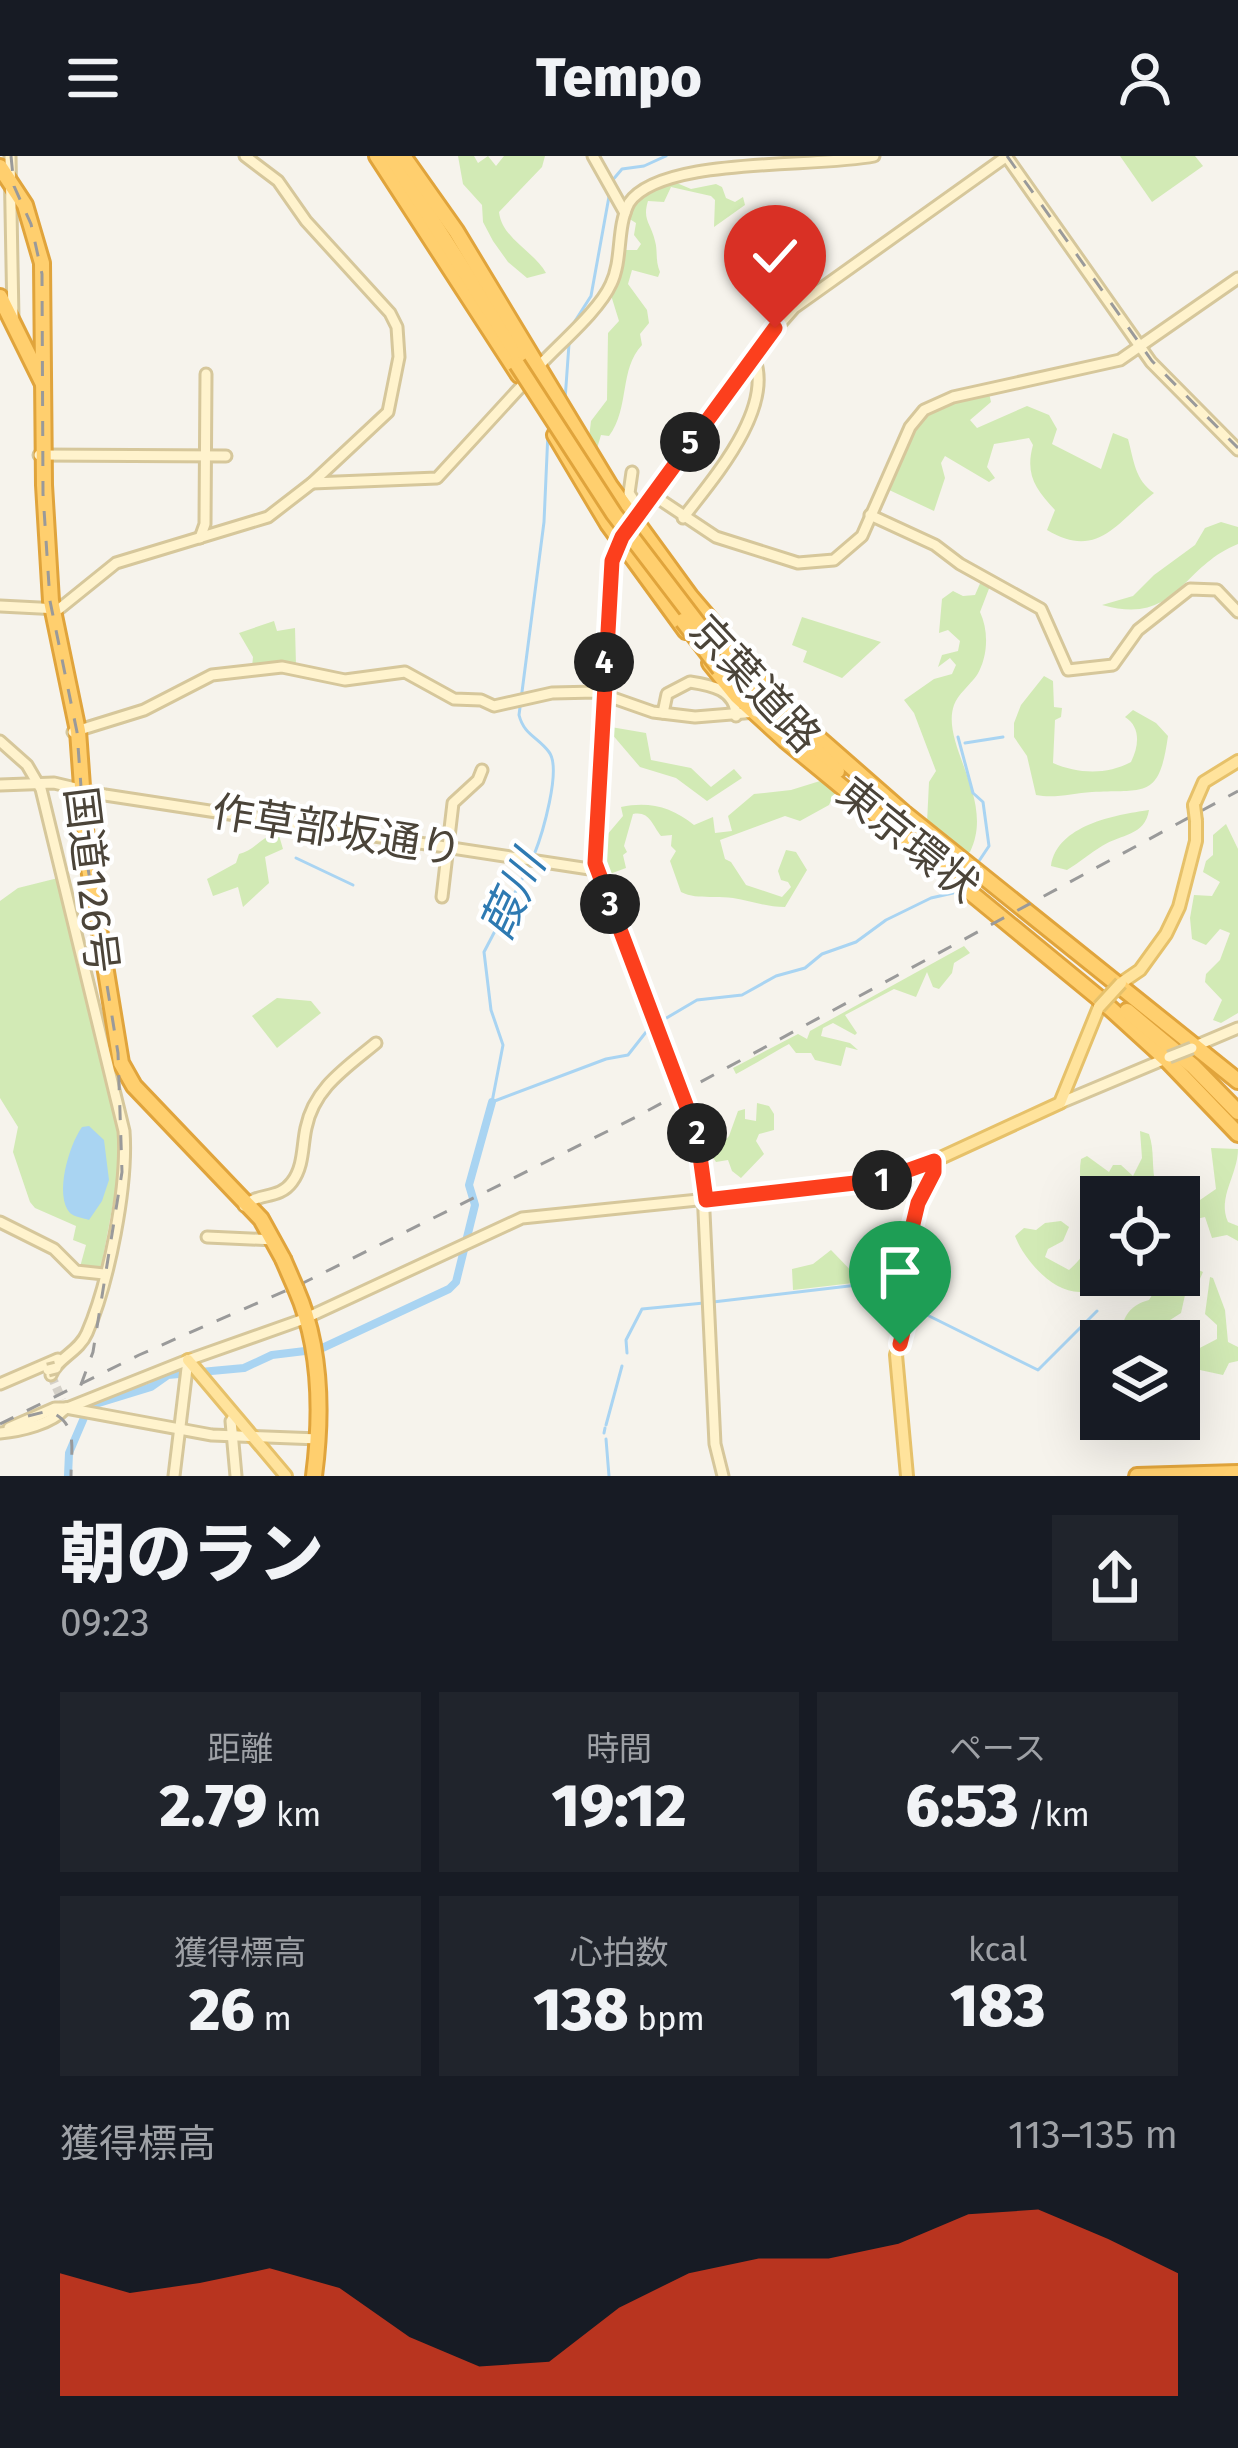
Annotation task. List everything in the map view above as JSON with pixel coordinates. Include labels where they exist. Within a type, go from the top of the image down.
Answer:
[{"type":"highway","name":"京葉道路","points":[[390,156],[519,362]]},
{"type":"highway","name":"京葉道路","points":[[390,156],[633,532],[706,630],[779,715],[853,785],[1168,1054]]},
{"type":"highway","name":"東京環状","points":[[390,156],[456,231],[538,368],[719,632],[786,706],[904,813],[1238,1079]]},
{"type":"highway","name":"東京環状","points":[[390,156],[621,551],[723,680],[755,712],[1168,1054],[1213,1108],[1237,1118]]},
{"type":"highway","name":"国道126号","points":[[0,167],[25,205],[42,262],[42,455],[50,611],[75,732],[88,856],[122,1068],[273,1241],[306,1318],[318,1438],[313,1476]]},
{"type":"highway","name":"国道126号","points":[[0,297],[42,382]]},
{"type":"highway","points":[[564,448],[634,556],[720,669],[853,785]]},
{"type":"highway","points":[[653,586],[773,720]]},
{"type":"highway","name":"京葉道路","points":[[706,630],[844,769],[1131,1007],[1237,1118]]},
{"type":"highway","points":[[1131,1007],[1238,1092]]},
{"type":"highway","points":[[1168,1054],[1237,1118]]},
{"type":"highway","points":[[1213,1108],[1238,1144]]},
{"type":"highway","points":[[1137,1476],[1238,1473]]},
{"type":"main road","points":[[907,1476],[896,1355],[908,1308],[907,1249],[934,1161],[1060,1103],[1099,1007],[1139,970],[1174,919],[1186,891],[1194,805],[1204,782],[1238,761]]},
{"type":"main road","points":[[191,1369],[286,1476]]},
{"type":"street","points":[[10,156],[13,323]]},
{"type":"street","points":[[0,606],[50,611],[116,563],[268,517],[388,412],[399,357],[397,328],[384,303],[306,221],[278,181],[244,156]]},
{"type":"street","points":[[593,156],[625,213]]},
{"type":"street","points":[[312,483],[437,478],[612,283],[625,213],[640,189],[665,173],[742,160],[874,156]]},
{"type":"street","points":[[723,1476],[715,1444],[706,1200],[697,1134],[596,870],[608,592],[638,517],[753,355],[807,297],[1008,156],[1142,345],[1238,446]]},
{"type":"street","points":[[653,495],[716,537],[809,565],[834,560],[862,536],[914,421],[932,406],[953,397],[1114,362],[1238,278]]},
{"type":"street","points":[[683,518],[738,446],[754,395],[758,368],[753,355]]},
{"type":"street","points":[[200,538],[205,524],[206,374]]},
{"type":"street","points":[[42,455],[226,456]]},
{"type":"street","points":[[632,472],[629,493],[638,517]]},
{"type":"street","points":[[870,515],[935,545],[1041,609],[1068,670],[1113,665],[1138,630],[1190,589],[1217,590],[1238,612]]},
{"type":"street","points":[[75,732],[156,705],[212,675],[281,668],[345,680],[405,672],[460,701],[481,700],[494,706],[562,692],[602,693],[695,718],[786,706]]},
{"type":"street","points":[[663,713],[667,694],[690,682],[722,689],[735,703],[736,716]]},
{"type":"street","points":[[0,741],[27,765],[38,783],[58,848],[124,1131],[125,1176],[83,1348],[52,1371],[23,1374]]},
{"type":"street","points":[[442,897],[453,803],[482,770]]},
{"type":"street","name":"作草部坂通り","points":[[0,785],[38,783],[81,789],[596,870]]},
{"type":"street","points":[[1060,1103],[1238,1028]]},
{"type":"street","points":[[245,1205],[255,1197],[281,1192],[292,1182],[318,1098],[328,1082],[376,1043]]},
{"type":"street","points":[[0,1433],[56,1408],[191,1369],[526,1217],[881,1180],[934,1161]]},
{"type":"street","points":[[0,1222],[54,1249],[76,1271],[104,1274]]},
{"type":"street","points":[[207,1237],[273,1241]]},
{"type":"street","points":[[52,1371],[77,1348],[95,1307]]},
{"type":"street","points":[[0,1384],[72,1348],[95,1307]]},
{"type":"street","points":[[175,1476],[191,1369]]},
{"type":"street","points":[[63,1406],[85,1415],[181,1430],[318,1438]]},
{"type":"street","points":[[234,1416],[236,1476]]},
{"type":"green space","points":[[458,156],[474,156],[478,163],[488,156],[496,166],[504,156],[545,156],[542,167],[499,212],[512,238],[546,273],[527,278],[508,262],[483,222],[482,205],[463,184]]},
{"type":"green space","points":[[1120,156],[1195,156],[1203,166],[1152,202]]},
{"type":"green space","points":[[672,181],[691,189],[716,184],[726,198],[735,202],[743,197],[745,205],[714,227],[711,196],[671,187],[664,202],[648,201],[647,217],[660,272],[658,277],[632,270],[628,284],[647,310],[649,323],[640,334],[642,345],[630,365],[616,425],[609,436],[601,435],[596,452],[603,467],[588,446],[591,421],[607,400],[608,333],[619,321],[610,292],[621,250],[637,250],[641,244],[634,235],[636,223],[628,218],[635,202],[649,189]]},
{"type":"green space","points":[[989,393],[991,402],[970,420],[977,428],[1027,406],[1049,415],[1057,429],[1052,444],[1101,469],[1113,433],[1128,439],[1139,476],[1154,493],[1106,534],[1080,541],[1065,538],[1047,530],[1055,510],[1034,480],[1029,438],[994,444],[987,467],[995,478],[989,482],[945,456],[941,463],[945,478],[934,511],[887,489],[919,420],[945,404]]},
{"type":"green space","points":[[1221,522],[1238,527],[1238,544],[1203,566],[1163,601],[1147,608],[1102,605],[1133,596],[1195,545],[1205,528]]},
{"type":"green space","points":[[982,579],[990,586],[980,612],[985,652],[977,675],[954,705],[952,721],[976,812],[970,852],[963,854],[927,823],[929,782],[936,771],[914,713],[904,700],[934,679],[952,674],[956,665],[950,658],[938,667],[942,655],[958,651],[960,641],[948,630],[939,633],[942,599],[953,591],[975,595]]},
{"type":"green space","points":[[802,617],[881,642],[842,678],[803,662],[807,651],[792,645]]},
{"type":"green space","points":[[274,621],[277,631],[295,628],[296,665],[252,667],[253,657],[239,633]]},
{"type":"green space","points":[[1044,676],[1053,681],[1054,707],[1062,708],[1061,717],[1055,720],[1053,763],[1092,772],[1131,762],[1137,737],[1125,717],[1133,710],[1168,736],[1154,781],[1137,790],[1036,795],[1027,756],[1014,737],[1014,723],[1021,705]]},
{"type":"green space","points":[[605,726],[646,733],[651,760],[691,768],[711,787],[734,769],[742,778],[707,801],[676,778],[640,767]]},
{"type":"green space","points":[[820,781],[839,794],[834,794],[829,805],[800,821],[785,816],[720,840],[725,859],[746,885],[782,897],[791,887],[778,871],[786,850],[796,852],[807,870],[785,907],[681,892],[670,861],[676,851],[671,846],[672,835],[661,836],[639,814],[633,814],[624,846],[626,868],[607,875],[601,842],[623,816],[621,807],[660,807],[694,825],[713,817],[715,833],[732,831],[728,816],[754,794]]},
{"type":"green space","points":[[1149,810],[1137,830],[1067,870],[1051,866],[1064,841],[1090,824]]},
{"type":"green space","points":[[1226,824],[1238,849],[1238,1013],[1221,1023],[1213,1020],[1222,1000],[1205,982],[1230,933],[1220,929],[1206,945],[1192,939],[1190,918],[1194,895],[1212,896],[1220,882],[1203,872],[1213,855],[1213,835]]},
{"type":"green space","points":[[278,832],[283,849],[265,857],[269,883],[243,907],[238,887],[213,896],[207,879]]},
{"type":"green space","points":[[58,878],[118,1124],[117,1182],[101,1268],[80,1267],[86,1245],[73,1240],[76,1226],[30,1202],[13,1152],[18,1127],[0,1098],[0,901],[18,888]]},
{"type":"green space","points":[[964,946],[970,953],[954,963],[939,989],[933,987],[927,972],[916,997],[894,989],[845,1015],[855,1035],[833,1023],[823,1028],[821,1036],[850,1043],[858,1050],[846,1047],[841,1066],[815,1060],[811,1053],[796,1053],[789,1044],[736,1074],[733,1068],[798,1034],[807,1039],[810,1031]]},
{"type":"green space","points":[[277,998],[311,1001],[321,1013],[277,1048],[252,1016]]},
{"type":"green space","points":[[757,1103],[769,1106],[774,1130],[759,1134],[756,1141],[764,1154],[741,1178],[728,1160],[716,1162],[712,1156],[729,1136],[738,1111],[745,1109],[745,1119],[756,1121]]},
{"type":"green space","points":[[1140,1131],[1149,1134],[1154,1176],[1133,1176],[1142,1158]]},
{"type":"green space","points":[[1211,1148],[1238,1149],[1225,1213],[1228,1222],[1238,1226],[1238,1241],[1227,1235],[1212,1238],[1205,1217],[1200,1218],[1200,1200],[1216,1189]]},
{"type":"green space","points":[[1087,1156],[1109,1172],[1113,1165],[1121,1165],[1133,1176],[1080,1176],[1081,1159]]},
{"type":"green space","points":[[1061,1221],[1069,1227],[1063,1241],[1048,1249],[1045,1257],[1069,1270],[1080,1258],[1080,1292],[1043,1276],[1015,1236],[1024,1228],[1036,1230]]},
{"type":"green space","points":[[831,1250],[862,1282],[793,1290],[792,1269],[813,1264]]},
{"type":"green space","points":[[1210,1277],[1225,1310],[1228,1342],[1238,1347],[1238,1361],[1229,1363],[1223,1375],[1200,1370],[1200,1348],[1217,1339],[1217,1325],[1205,1314]]},
{"type":"green space","points":[[1152,1296],[1185,1296],[1181,1313],[1170,1320],[1125,1320],[1137,1305]]},
{"type":"water","points":[[89,1126],[104,1140],[109,1180],[89,1220],[70,1213],[63,1194],[72,1146],[82,1127]]},
{"type":"waterway","name":"葭川","points":[[611,182],[622,169],[666,156]]},
{"type":"waterway","name":"葭川","points":[[570,329],[591,296],[610,191]]},
{"type":"waterway","name":"葭川","points":[[565,400],[569,344]]},
{"type":"waterway","name":"葭川","points":[[534,855],[549,802],[552,760],[519,715],[544,522],[548,432]]},
{"type":"waterway","points":[[958,737],[973,793],[983,802],[989,846],[979,861]]},
{"type":"waterway","points":[[965,743],[1003,737]]},
{"type":"waterway","points":[[296,858],[353,885]]},
{"type":"waterway","name":"葭川","points":[[530,864],[484,952],[491,1010],[503,1045],[492,1102],[628,1055],[650,1027]]},
{"type":"waterway","points":[[658,1023],[697,1000],[742,995],[776,976],[805,968],[822,954],[856,942],[886,920],[953,893]]},
{"type":"waterway","name":"葭川","points":[[318,1350],[456,1282],[475,1205],[469,1185],[492,1102]]},
{"type":"waterway","points":[[713,1302],[866,1284]]},
{"type":"waterway","points":[[875,1285],[902,1305]]},
{"type":"waterway","points":[[627,1353],[626,1340],[642,1309],[704,1303]]},
{"type":"waterway","points":[[911,1307],[1038,1370],[1097,1311]]},
{"type":"waterway","name":"葭川","points":[[68,1476],[69,1453],[89,1406],[151,1387],[168,1375],[244,1368],[272,1355],[305,1351]]},
{"type":"waterway","points":[[606,1425],[622,1366]]},
{"type":"waterway","points":[[604,1433],[605,1428]]},
{"type":"waterway","points":[[606,1439],[609,1476]]},
{"type":"tunnel","points":[[51,1375],[62,1400]]},
{"type":"railway","points":[[11,156],[14,186],[31,224],[42,274],[43,494],[50,601],[77,732],[86,856],[118,1053],[122,1172],[93,1352],[79,1390]]},
{"type":"railway","points":[[1007,156],[1152,361],[1238,448]]},
{"type":"railway","points":[[0,1424],[139,1355],[303,1283],[636,1117],[1238,791]]},
{"type":"railway","points":[[28,1416],[48,1411],[65,1422],[71,1438],[71,1476]]},
{"type":"route","points":[[775,328],[616,549],[605,628],[595,863],[697,1134],[706,1200],[881,1180],[934,1161],[907,1249],[908,1312],[900,1344]]}]
